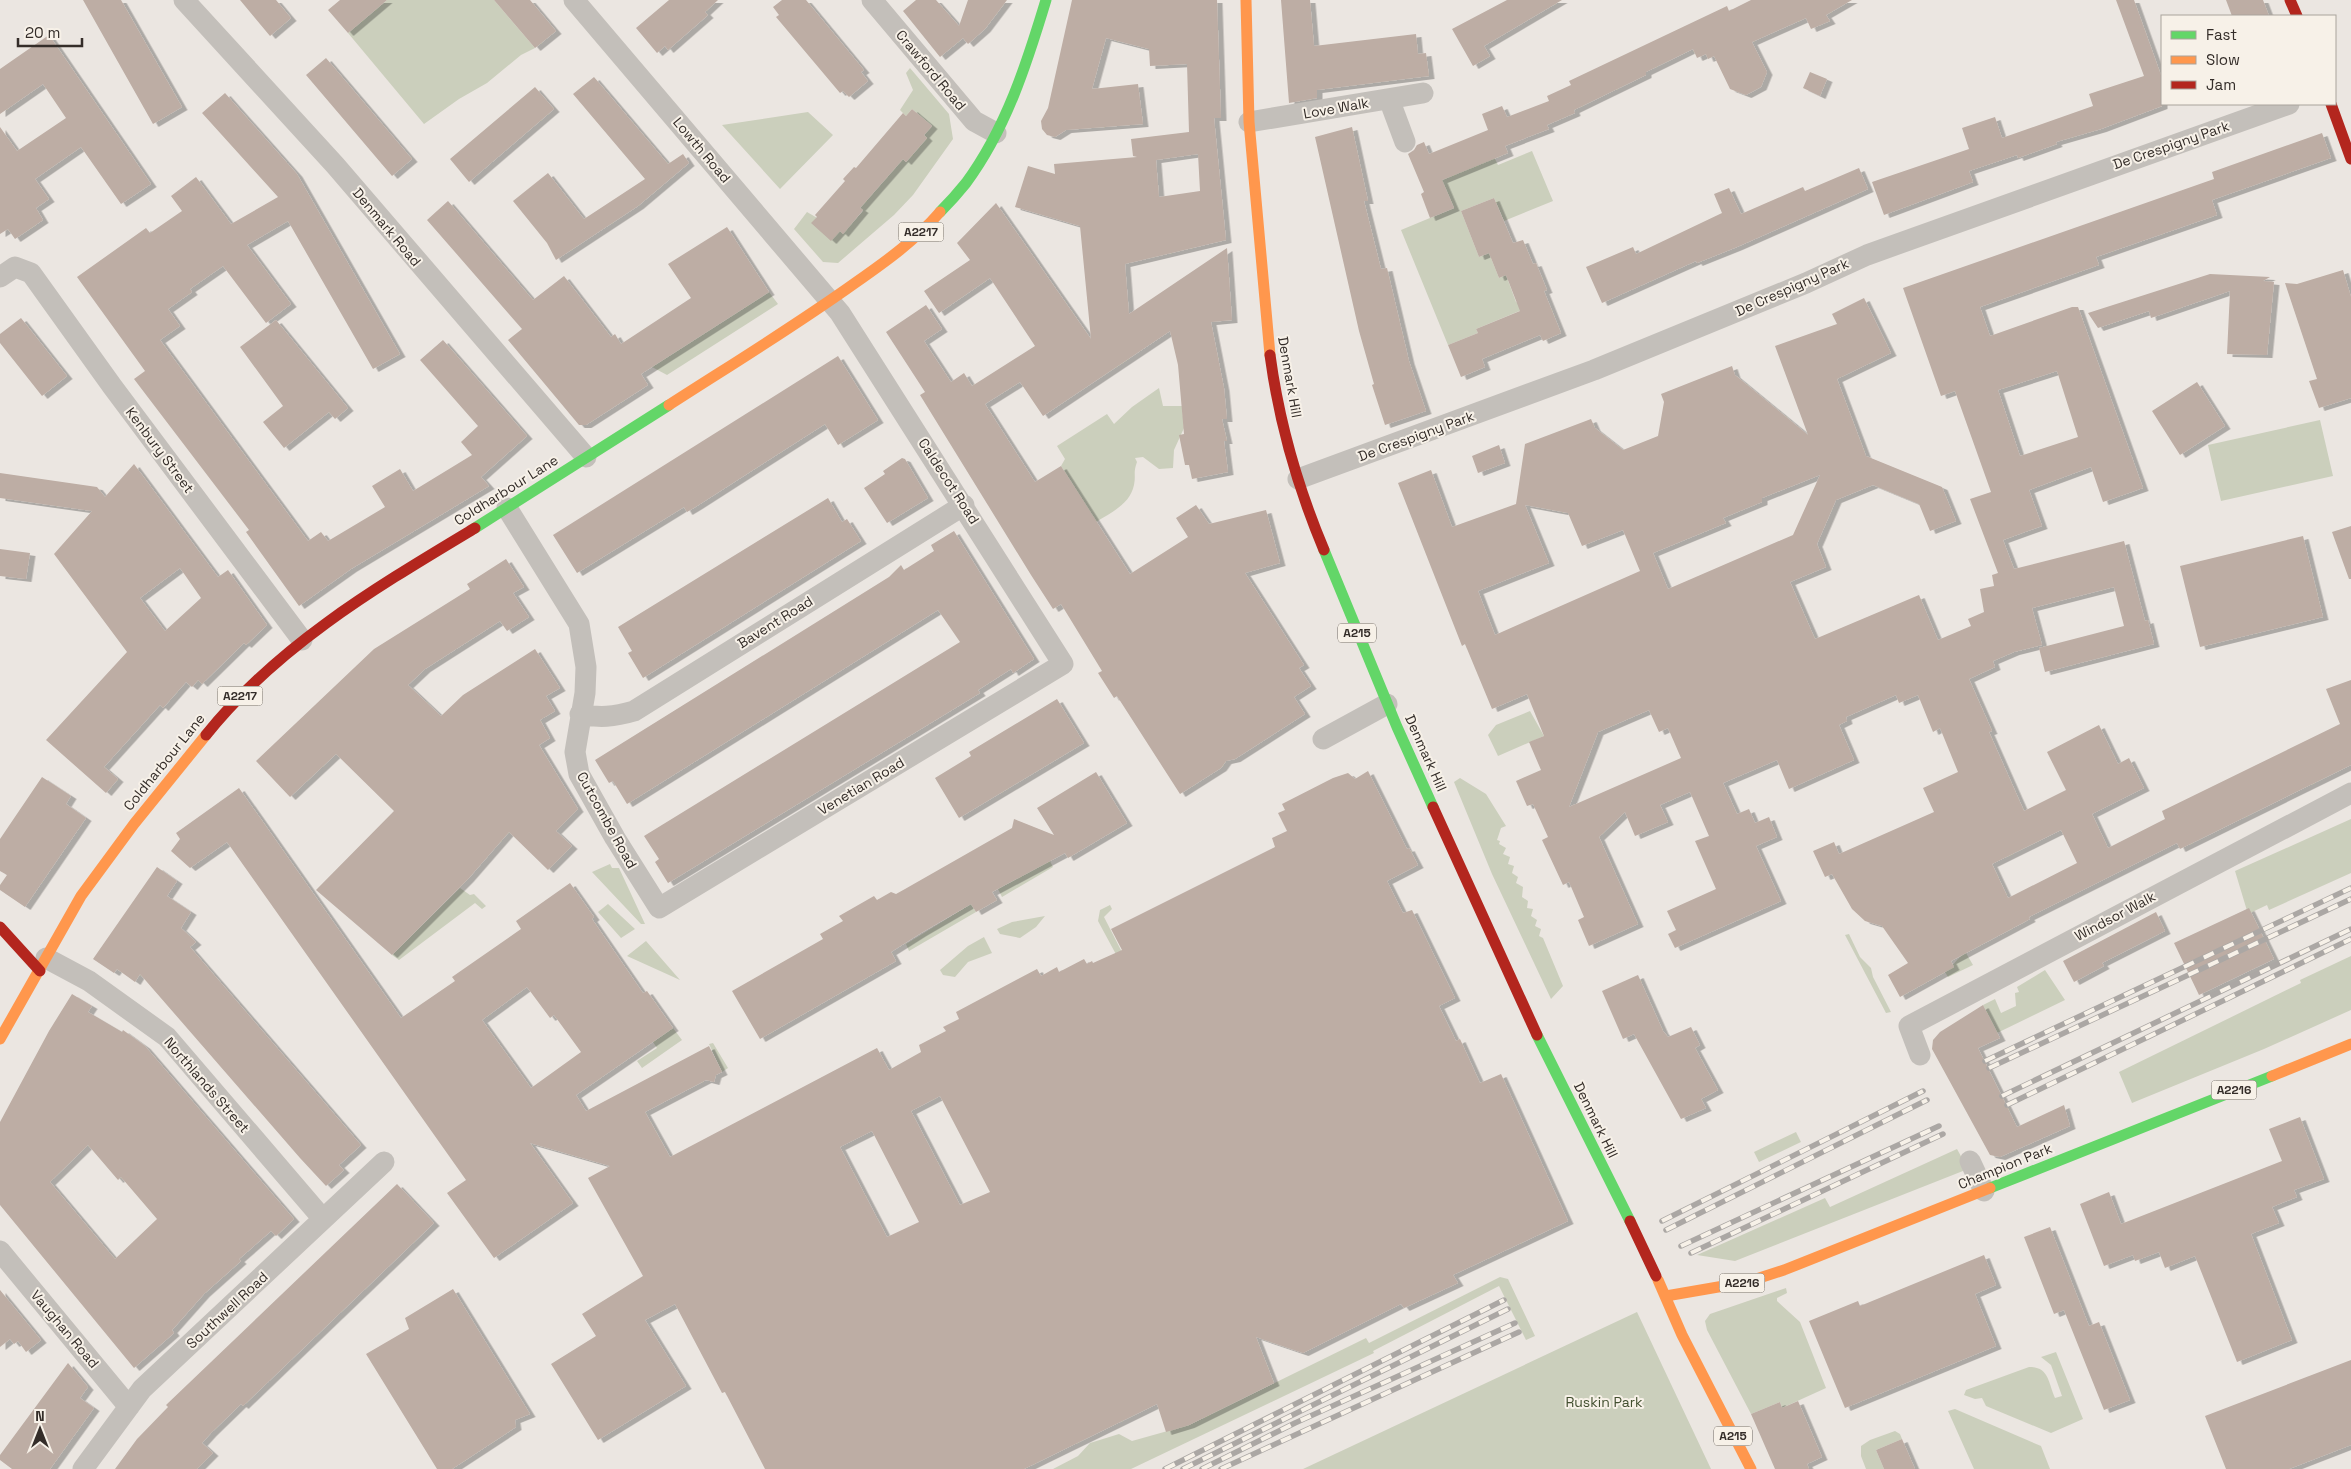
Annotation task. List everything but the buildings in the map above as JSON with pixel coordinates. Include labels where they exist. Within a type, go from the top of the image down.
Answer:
[{"type":"main road","name":"Coldharbour Lane","points":[[0,1040],[81,896],[144,811],[230,705],[302,640],[368,593],[507,508],[830,301],[884,263],[928,226],[966,183],[996,133],[1027,63],[1046,0]]},
{"type":"main road","name":"Denmark Hill","points":[[1246,0],[1249,122],[1266,323],[1276,400],[1298,479],[1319,539],[1387,704],[1528,1016],[1630,1221],[1666,1296],[1682,1335],[1750,1469]]},
{"type":"main road","points":[[2290,0],[2297,15]]},
{"type":"main road","points":[[2330,105],[2351,159]]},
{"type":"main road","points":[[0,927],[43,964]]},
{"type":"main road","name":"Champion Park","points":[[1666,1296],[1747,1282],[1784,1270],[2351,1044]]},
{"type":"street","name":"Denmark Road","points":[[184,0],[335,165],[586,457]]},
{"type":"street","name":"Lowth Road","points":[[574,0],[830,301]]},
{"type":"street","name":"Crawford Road","points":[[872,0],[974,121],[996,133]]},
{"type":"street","name":"Love Walk","points":[[1249,122],[1423,93]]},
{"type":"street","points":[[1389,99],[1405,142]]},
{"type":"street","name":"De Crespigny Park","points":[[1298,479],[1594,370],[1806,283],[1867,255],[2286,105]]},
{"type":"street","name":"Kenbury Street","points":[[7,272],[31,273],[112,386],[302,640]]},
{"type":"street","name":"Caldecot Road","points":[[830,301],[840,313],[964,505],[1063,664]]},
{"type":"street","name":"Bavent Road","points":[[580,714],[597,717],[614,716],[634,711],[964,505]]},
{"type":"street","name":"Cutcombe Road","points":[[507,508],[579,624],[586,667],[585,693],[575,752],[579,774],[615,838],[659,908]]},
{"type":"street","name":"Venetian Road","points":[[659,908],[1063,664]]},
{"type":"street","points":[[1323,739],[1387,704]]},
{"type":"street","name":"Windsor Walk","points":[[1920,1056],[1909,1026],[2351,793]]},
{"type":"street","name":"Northlands Street","points":[[43,964],[89,981],[167,1037],[323,1220]]},
{"type":"street","points":[[1970,1161],[1984,1191]]},
{"type":"street","name":"Southwell Road","points":[[83,1469],[142,1389],[384,1162]]},
{"type":"street","name":"Vaughan Road","points":[[0,1250],[129,1407]]},
{"type":"green space","points":[[387,0],[494,0],[535,48],[521,55],[487,83],[459,99],[424,124],[348,33]]},
{"type":"green space","points":[[910,68],[949,114],[953,139],[913,195],[894,215],[838,263],[823,262],[794,229],[807,212],[843,233],[863,211],[860,208],[903,159],[906,162],[927,138],[924,135],[932,126],[912,109],[906,116],[900,110],[913,90],[906,73]]},
{"type":"green space","points":[[808,112],[833,135],[780,189],[722,125]]},
{"type":"green space","points":[[1532,151],[1553,201],[1504,221],[1494,198],[1461,211],[1479,257],[1489,253],[1499,278],[1506,275],[1516,302],[1529,307],[1476,329],[1478,333],[1448,345],[1401,230],[1454,208],[1444,185],[1440,181],[1494,157],[1498,165]]},
{"type":"green space","points":[[769,292],[778,304],[667,375],[652,367]]},
{"type":"green space","points":[[1159,388],[1163,406],[1182,406],[1184,428],[1174,450],[1173,468],[1159,469],[1143,457],[1135,458],[1137,462],[1134,485],[1129,497],[1120,507],[1096,522],[1061,466],[1065,459],[1057,446],[1107,414],[1114,424],[1132,407]]},
{"type":"green space","points":[[2320,420],[2333,476],[2221,501],[2208,445]]},
{"type":"green space","points":[[1530,711],[1544,736],[1498,756],[1488,735],[1496,725]]},
{"type":"green space","points":[[1460,778],[1486,794],[1506,826],[1501,828],[1497,840],[1500,841],[1499,844],[1506,848],[1503,854],[1510,857],[1508,864],[1514,866],[1512,873],[1518,877],[1516,883],[1523,887],[1522,897],[1528,901],[1527,908],[1533,909],[1531,916],[1537,920],[1535,926],[1541,929],[1539,936],[1543,938],[1563,986],[1551,999],[1492,874],[1454,782]]},
{"type":"green space","points":[[2351,819],[2351,873],[2269,910],[2267,905],[2248,914],[2235,871]]},
{"type":"green space","points":[[1050,861],[1053,867],[1002,897],[998,889]]},
{"type":"green space","points":[[610,864],[612,868],[619,868],[645,924],[641,924],[592,872]]},
{"type":"green space","points":[[460,888],[470,895],[474,894],[486,906],[482,909],[475,903],[399,960],[392,955]]},
{"type":"green space","points":[[608,904],[635,929],[621,938],[598,912]]},
{"type":"green space","points":[[971,904],[976,912],[909,951],[906,944]]},
{"type":"green space","points":[[1110,905],[1112,909],[1104,917],[1150,1007],[1139,997],[1098,921],[1100,910]]},
{"type":"green space","points":[[1045,916],[1036,927],[1020,938],[1000,934],[997,929],[1012,922]]},
{"type":"green space","points":[[1849,934],[1860,957],[1871,968],[1873,977],[1891,1012],[1886,1013],[1845,935]]},
{"type":"green space","points":[[984,937],[992,953],[968,962],[955,977],[943,975],[940,970],[968,946]]},
{"type":"green space","points":[[646,941],[680,980],[627,956]]},
{"type":"green space","points":[[1966,953],[1973,965],[1948,977],[1945,972]]},
{"type":"green space","points":[[2351,956],[2351,1010],[2264,1049],[2132,1103],[2119,1072],[2301,983],[2300,980]]},
{"type":"green space","points":[[2045,970],[2065,1000],[1997,1033],[1983,1005],[1995,999],[2001,1013],[2016,1006],[2015,993],[2019,992],[2017,987]]},
{"type":"green space","points":[[673,1028],[682,1040],[642,1068],[637,1061],[657,1048],[653,1042]]},
{"type":"green space","points":[[713,1043],[728,1068],[722,1072],[709,1044]]},
{"type":"green space","points":[[1796,1132],[1801,1142],[1759,1162],[1754,1152]]},
{"type":"green space","points":[[1957,1149],[1968,1169],[1735,1261],[1697,1255],[1825,1198],[1830,1207]]},
{"type":"green space","points":[[1500,1277],[1508,1279],[1535,1336],[1526,1340],[1499,1286],[1373,1351],[1374,1353],[1131,1469],[1053,1469],[1078,1456],[1090,1443],[1119,1434],[1132,1441],[1189,1425],[1366,1338],[1369,1343]]},
{"type":"green space","points":[[1786,1288],[1787,1293],[1777,1298],[1777,1301],[1800,1322],[1826,1388],[1782,1408],[1780,1402],[1751,1414],[1707,1330],[1705,1321],[1710,1314]]},
{"type":"green space","name":"Ruskin Park","points":[[1637,1312],[1711,1469],[1303,1469]]},
{"type":"green space","points":[[2056,1352],[2083,1419],[2051,1433],[1986,1406],[1982,1398],[1975,1399],[1964,1395],[1966,1390],[2029,1367],[2041,1370],[2047,1376],[2055,1398],[2062,1396],[2051,1365],[2041,1357]]},
{"type":"green space","points":[[1955,1409],[2041,1446],[2050,1469],[1974,1469],[1948,1411]]},
{"type":"green space","points":[[1895,1431],[1900,1434],[1902,1439],[1876,1450],[1884,1469],[1866,1469],[1861,1456],[1861,1446],[1870,1440]]},
{"type":"railway","points":[[1985,1061],[2351,888]]},
{"type":"railway","points":[[1989,1068],[2351,899]]},
{"type":"railway","points":[[2002,1096],[2351,929]]},
{"type":"railway","points":[[2007,1105],[2351,939]]},
{"type":"railway","points":[[1662,1221],[1923,1091]]},
{"type":"railway","points":[[1666,1230],[1927,1100]]},
{"type":"railway","points":[[1681,1246],[1939,1126]]},
{"type":"railway","points":[[1691,1253],[1943,1134]]},
{"type":"railway","points":[[1165,1469],[1504,1300]]},
{"type":"railway","points":[[1183,1469],[1508,1309]]},
{"type":"railway","points":[[1202,1469],[1295,1423],[1515,1323]]},
{"type":"railway","points":[[1221,1469],[1519,1332]]},
{"type":"traffic: fast","points":[[940,212],[966,183],[993,140],[1014,95],[1046,0]]},
{"type":"traffic: fast","points":[[475,528],[669,405]]},
{"type":"traffic: fast","points":[[1324,550],[1397,727],[1433,807]]},
{"type":"traffic: fast","points":[[1537,1035],[1630,1221]]},
{"type":"traffic: fast","points":[[1990,1188],[2272,1076]]},
{"type":"traffic: slow","points":[[1246,0],[1249,122],[1270,355]]},
{"type":"traffic: slow","points":[[669,405],[786,330],[889,259],[940,212]]},
{"type":"traffic: slow","points":[[0,1039],[81,896],[134,824],[206,735]]},
{"type":"traffic: slow","points":[[2272,1076],[2351,1044]]},
{"type":"traffic: slow","points":[[1666,1296],[1747,1282],[1784,1270],[1990,1188]]},
{"type":"traffic: slow","points":[[1658,1280],[1682,1335],[1751,1469]]},
{"type":"traffic: jam","points":[[2290,0],[2297,15]]},
{"type":"traffic: jam","points":[[2331,105],[2351,159]]},
{"type":"traffic: jam","points":[[1270,355],[1284,430],[1298,479],[1324,550]]},
{"type":"traffic: jam","points":[[206,735],[234,703],[297,646],[366,596],[475,528]]},
{"type":"traffic: jam","points":[[1433,807],[1537,1035]]},
{"type":"traffic: jam","points":[[0,927],[40,971]]},
{"type":"traffic: jam","points":[[1630,1221],[1656,1276]]}]
